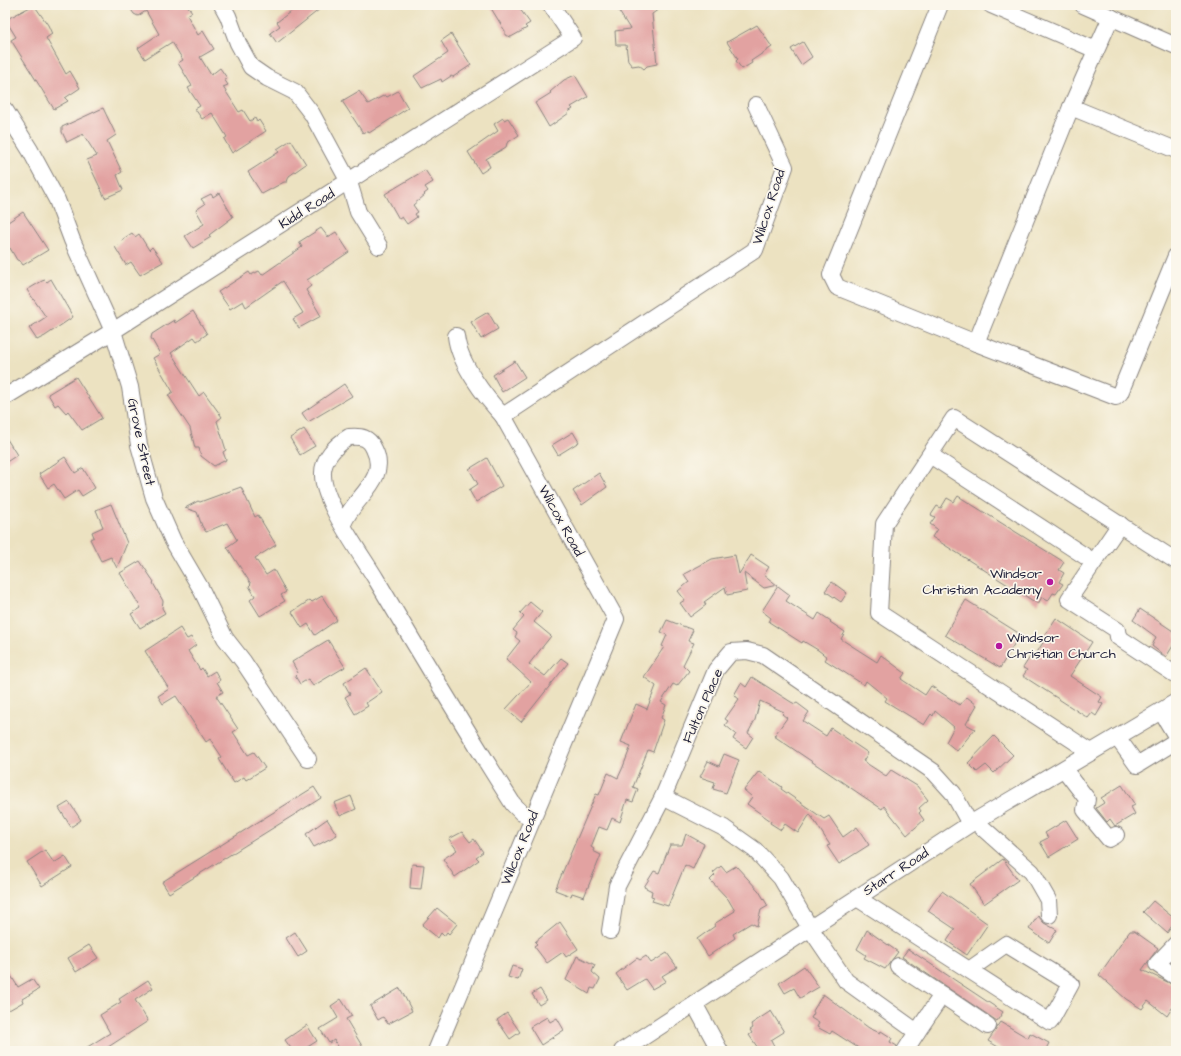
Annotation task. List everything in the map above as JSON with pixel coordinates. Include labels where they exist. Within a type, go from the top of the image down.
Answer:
[{"type":"street","points":[[222,5],[228,16],[238,43],[251,66],[267,78],[295,92],[312,114],[349,182],[358,212],[379,246]]},
{"type":"street","name":"Kidd Road","points":[[5,397],[113,331],[349,182],[573,38],[551,5]]},
{"type":"street","points":[[940,5],[831,275],[837,287],[1116,397],[1120,393],[1176,256]]},
{"type":"street","points":[[991,5],[1096,50]]},
{"type":"street","points":[[1083,5],[1176,46]]},
{"type":"street","points":[[976,343],[1071,107],[1111,17]]},
{"type":"street","name":"Wilcox Road","points":[[436,1051],[616,619],[503,416],[755,250],[785,167],[756,105]]},
{"type":"street","points":[[1071,107],[1176,150]]},
{"type":"street","name":"Grove Street","points":[[5,110],[30,150],[58,200],[72,240],[113,331],[130,388],[139,445],[154,498],[173,541],[200,587],[225,638],[243,661],[308,759]]},
{"type":"street","points":[[456,336],[457,348],[472,375],[491,403],[503,416]]},
{"type":"street","points":[[1092,752],[879,613],[884,524],[954,418],[1176,561]]},
{"type":"street","points":[[343,524],[346,515],[378,472],[379,462],[373,446],[368,440],[358,436],[345,439],[328,457],[323,466],[324,490],[343,524],[434,679],[513,804],[522,813],[533,818]]},
{"type":"street","points":[[930,455],[1094,562]]},
{"type":"street","points":[[1120,524],[1069,599],[1117,630],[1118,637],[1176,675]]},
{"type":"street","name":"Fulton Place","points":[[610,930],[617,886],[664,797],[716,670],[730,652],[747,651],[763,654],[934,772],[953,793],[973,823],[1032,872],[1048,900],[1049,915]]},
{"type":"street","name":"Starr Road","points":[[622,1051],[973,823],[1176,702]]},
{"type":"street","points":[[1160,711],[1176,736]]},
{"type":"street","points":[[1117,737],[1137,765],[1176,741]]},
{"type":"street","points":[[1064,769],[1086,799],[1085,810],[1110,839],[1116,835]]},
{"type":"street","points":[[664,797],[724,828],[755,850],[781,878],[810,928],[846,981],[917,1032]]},
{"type":"street","points":[[857,898],[969,970],[1050,1022],[1071,984],[1006,944],[969,970]]},
{"type":"street","points":[[1176,944],[1157,964],[1176,977]]},
{"type":"street","points":[[898,966],[988,1026]]},
{"type":"street","points":[[905,1051],[942,995]]},
{"type":"street","points":[[695,1005],[720,1051]]},
{"type":"building","points":[[34,5],[48,25],[52,34],[46,38],[66,74],[70,71],[80,88],[65,98],[68,101],[54,109],[11,40],[16,37],[8,24],[9,18]]},
{"type":"building","points":[[128,5],[187,5],[192,12],[187,15],[198,35],[203,31],[214,49],[200,57],[211,75],[220,68],[227,78],[224,79],[228,85],[223,87],[239,112],[243,110],[250,121],[255,118],[257,122],[259,120],[266,131],[232,153],[224,139],[227,137],[212,113],[202,119],[195,109],[200,106],[188,88],[192,86],[178,63],[183,60],[172,42],[145,59],[138,48],[159,34],[146,11],[138,16],[134,14]]},
{"type":"building","points":[[299,5],[325,5],[277,43],[270,33],[280,26],[277,22]]},
{"type":"building","points":[[489,5],[517,5],[530,23],[525,26],[527,28],[511,37],[505,35],[505,31]]},
{"type":"building","points":[[615,5],[665,5],[652,14],[657,64],[647,66],[644,69],[639,65],[632,66],[628,61],[626,45],[616,45],[615,31],[630,29]]},
{"type":"building","points":[[757,25],[772,47],[742,69],[736,61],[738,59],[727,42]]},
{"type":"building","points":[[451,34],[471,65],[453,77],[451,76],[442,82],[441,79],[422,88],[414,76],[448,53],[441,41]]},
{"type":"building","points":[[803,42],[812,57],[801,65],[791,49]]},
{"type":"building","points":[[575,75],[588,97],[571,107],[573,109],[568,112],[569,113],[549,127],[535,103],[551,93],[550,92],[564,80]]},
{"type":"building","points":[[359,91],[368,104],[385,95],[387,97],[398,91],[408,108],[369,133],[367,130],[363,133],[342,101]]},
{"type":"building","points":[[103,108],[116,135],[107,141],[122,172],[117,175],[123,190],[105,198],[87,160],[97,156],[83,134],[67,142],[62,132],[62,127]]},
{"type":"building","points":[[503,118],[504,120],[508,118],[519,135],[507,143],[506,147],[486,159],[490,167],[481,173],[468,152],[498,131],[494,124]]},
{"type":"building","points":[[291,140],[306,164],[289,176],[287,182],[284,182],[262,194],[248,172],[279,152],[277,149]]},
{"type":"building","points":[[425,170],[433,182],[425,187],[428,191],[413,205],[418,212],[415,214],[417,217],[407,224],[402,217],[399,219],[385,194]]},
{"type":"building","points":[[219,193],[233,217],[209,235],[211,237],[193,248],[185,236],[204,224],[196,210],[205,204],[201,199],[211,194],[213,197]]},
{"type":"building","points":[[23,212],[48,250],[23,265],[17,260],[10,248],[5,251],[5,224]]},
{"type":"building","points":[[321,228],[328,237],[336,232],[349,252],[307,280],[311,286],[306,290],[321,316],[299,328],[293,319],[303,313],[283,281],[246,307],[243,301],[230,309],[218,292],[249,272],[251,275],[259,271],[262,275],[302,247],[299,242]]},
{"type":"building","points":[[132,233],[135,237],[139,234],[149,250],[152,247],[163,262],[140,275],[131,262],[126,265],[115,247]]},
{"type":"building","points":[[51,279],[73,317],[37,340],[29,328],[46,317],[27,290],[42,281],[45,280],[47,282]]},
{"type":"building","points":[[193,311],[207,334],[197,341],[194,337],[171,353],[199,396],[204,392],[222,417],[217,421],[226,450],[223,452],[226,460],[214,466],[201,456],[199,448],[195,448],[190,428],[168,395],[173,392],[153,358],[160,354],[151,338],[152,334],[174,320],[175,323]]},
{"type":"building","points":[[488,312],[498,329],[481,339],[471,322]]},
{"type":"building","points":[[515,361],[525,377],[502,392],[493,375]]},
{"type":"building","points":[[76,377],[102,418],[82,430],[68,411],[66,413],[58,404],[55,406],[48,394]]},
{"type":"building","points":[[344,384],[352,396],[308,422],[302,413]]},
{"type":"building","points":[[304,429],[315,446],[300,455],[290,438]]},
{"type":"building","points":[[573,432],[579,442],[558,455],[552,445]]},
{"type":"building","points":[[5,436],[17,455],[5,463]]},
{"type":"building","points":[[65,457],[75,473],[83,468],[95,488],[82,496],[78,490],[64,499],[54,484],[48,488],[39,474]]},
{"type":"building","points":[[487,458],[502,486],[476,502],[469,490],[478,484],[469,469]]},
{"type":"building","points":[[599,473],[607,487],[582,505],[573,491]]},
{"type":"building","points":[[241,487],[255,517],[258,515],[276,545],[255,558],[266,575],[274,570],[286,592],[281,595],[285,601],[260,616],[250,600],[255,596],[249,586],[251,584],[227,547],[237,540],[227,523],[206,532],[197,512],[185,508],[198,501],[200,502]]},
{"type":"building","points":[[958,496],[1064,562],[1059,570],[1064,573],[1059,582],[1063,584],[1056,594],[1053,593],[1048,601],[1042,597],[1038,604],[932,537],[937,529],[930,524],[935,517],[931,515],[937,506],[941,508],[947,498],[954,502]]},
{"type":"building","points":[[111,504],[127,543],[117,568],[111,557],[101,561],[90,539],[94,537],[92,532],[103,527],[96,510]]},
{"type":"building","points":[[735,555],[739,574],[751,555],[769,567],[764,575],[777,585],[764,588],[744,573],[747,591],[727,595],[725,587],[704,602],[706,605],[690,617],[680,603],[685,600],[678,591],[689,582],[684,574],[712,559]]},
{"type":"building","points":[[140,561],[154,582],[153,583],[163,601],[162,608],[165,613],[140,628],[131,614],[141,608],[120,573]]},
{"type":"building","points":[[832,582],[847,593],[841,602],[825,591]]},
{"type":"building","points":[[778,586],[790,595],[786,601],[815,620],[819,613],[831,621],[830,622],[845,632],[841,639],[877,662],[881,655],[905,673],[901,679],[925,695],[931,686],[960,705],[967,697],[977,705],[966,724],[975,729],[957,751],[946,742],[954,727],[935,711],[933,716],[931,714],[924,725],[885,701],[887,698],[866,681],[864,685],[825,660],[827,657],[818,650],[803,641],[802,643],[769,622],[771,618],[762,611]]},
{"type":"building","points":[[322,596],[337,620],[315,635],[308,624],[302,628],[292,612],[310,600],[312,602]]},
{"type":"building","points":[[966,600],[1020,634],[1000,668],[945,635]]},
{"type":"building","points":[[530,602],[542,612],[534,622],[551,636],[529,664],[545,676],[561,658],[568,663],[521,722],[506,709],[531,682],[506,659],[520,641],[515,637],[517,633],[513,630],[524,617],[520,613]]},
{"type":"building","points":[[1140,609],[1176,633],[1176,641],[1166,657],[1152,646],[1156,637],[1133,620]]},
{"type":"building","points":[[1056,618],[1092,642],[1070,676],[1102,697],[1099,702],[1103,704],[1096,716],[1092,713],[1088,718],[1023,676],[1027,670],[1023,668],[1030,657],[1033,659],[1044,641],[1042,640]]},
{"type":"building","points":[[667,620],[693,630],[688,641],[694,643],[683,665],[689,671],[677,686],[673,684],[661,702],[666,705],[661,718],[664,720],[653,752],[648,750],[633,787],[638,789],[633,802],[627,800],[620,822],[612,818],[607,830],[599,827],[591,847],[594,849],[593,851],[601,855],[584,897],[572,893],[571,896],[555,890],[596,794],[599,795],[608,773],[618,778],[623,767],[631,746],[621,742],[636,704],[647,709],[656,686],[644,677],[664,647],[662,646],[667,635],[661,632]]},
{"type":"building","points":[[180,628],[187,639],[191,637],[196,645],[188,651],[200,670],[202,668],[207,676],[215,671],[220,680],[217,682],[223,692],[216,696],[238,729],[233,732],[248,755],[254,752],[265,768],[246,780],[244,777],[234,783],[219,759],[222,757],[210,739],[206,742],[176,696],[163,704],[158,696],[169,689],[145,651]]},
{"type":"building","points":[[328,640],[345,667],[313,686],[308,679],[300,684],[295,676],[298,673],[292,662]]},
{"type":"building","points":[[366,668],[382,692],[366,703],[368,706],[355,714],[345,697],[350,694],[344,683]]},
{"type":"building","points":[[752,677],[791,702],[795,704],[797,703],[809,712],[803,721],[826,736],[831,728],[868,753],[863,761],[886,776],[891,770],[917,786],[928,800],[919,808],[921,811],[919,813],[924,820],[907,835],[884,806],[882,809],[774,736],[787,718],[782,714],[784,712],[760,701],[755,720],[748,733],[753,737],[746,748],[733,739],[736,734],[725,725],[728,721],[725,719],[739,699],[734,695],[741,683],[746,687]]},
{"type":"building","points":[[994,736],[1013,755],[994,773],[986,765],[977,772],[968,763]]},
{"type":"building","points":[[724,754],[739,760],[726,793],[713,789],[715,782],[700,777],[708,761],[719,766]]},
{"type":"building","points":[[759,771],[782,787],[781,789],[824,819],[829,816],[843,837],[857,827],[869,845],[839,864],[827,846],[830,845],[810,814],[798,833],[785,824],[781,830],[770,823],[771,821],[747,804],[752,797],[744,790]]},
{"type":"building","points":[[1122,785],[1135,805],[1131,807],[1135,814],[1115,826],[1110,819],[1107,822],[1096,808],[1104,803],[1101,798]]},
{"type":"building","points":[[314,787],[321,798],[169,893],[162,882]]},
{"type":"building","points":[[351,796],[356,809],[340,816],[334,803]]},
{"type":"building","points":[[69,802],[81,820],[71,827],[59,808]]},
{"type":"building","points":[[327,819],[337,835],[314,847],[306,834]]},
{"type":"building","points":[[1066,820],[1078,839],[1049,857],[1040,842],[1048,838],[1045,833]]},
{"type":"building","points":[[462,832],[470,842],[474,839],[483,852],[476,857],[479,860],[455,877],[443,859],[457,850],[449,839]]},
{"type":"building","points":[[686,834],[704,844],[693,869],[685,865],[668,906],[652,901],[654,897],[651,896],[652,891],[644,887],[654,871],[659,873],[670,845],[682,845]]},
{"type":"building","points":[[45,850],[54,863],[65,856],[72,867],[42,886],[27,862]]},
{"type":"building","points":[[1003,859],[1018,880],[984,904],[970,884]]},
{"type":"building","points":[[412,864],[424,865],[421,889],[410,888]]},
{"type":"building","points":[[721,866],[726,872],[736,866],[759,891],[768,906],[761,910],[757,926],[751,923],[733,934],[735,938],[708,956],[697,939],[715,926],[714,924],[735,911],[728,899],[710,880],[715,875],[713,873]]},
{"type":"building","points":[[942,891],[988,924],[967,955],[947,941],[955,929],[928,911]]},
{"type":"building","points":[[1153,901],[1176,920],[1167,933],[1143,912]]},
{"type":"building","points":[[437,908],[457,924],[449,934],[447,932],[444,936],[441,933],[438,938],[422,925]]},
{"type":"building","points":[[1038,916],[1044,923],[1057,930],[1049,943],[1029,929]]},
{"type":"building","points":[[560,922],[578,949],[566,957],[563,952],[547,963],[534,946],[537,944],[535,942]]},
{"type":"building","points":[[867,930],[898,952],[885,969],[864,958],[866,955],[857,949]]},
{"type":"building","points":[[1130,931],[1134,931],[1158,948],[1142,970],[1176,986],[1176,1002],[1167,1016],[1148,1001],[1142,1009],[1126,999],[1099,975]]},
{"type":"building","points":[[295,932],[307,951],[298,957],[286,938]]},
{"type":"building","points":[[89,945],[98,958],[76,972],[68,958]]},
{"type":"building","points":[[908,949],[1003,1012],[997,1021],[902,957]]},
{"type":"building","points":[[667,953],[677,967],[662,976],[666,981],[652,989],[645,979],[627,990],[616,974],[637,958],[640,960],[646,956],[651,963]]},
{"type":"building","points":[[577,956],[595,965],[592,972],[600,979],[595,989],[591,988],[589,994],[566,980]]},
{"type":"building","points":[[5,966],[18,987],[32,979],[39,989],[22,999],[23,1002],[9,1010],[5,1004]]},
{"type":"building","points":[[512,966],[522,969],[518,980],[508,977]]},
{"type":"building","points":[[804,966],[819,987],[800,998],[794,988],[785,993],[779,983]]},
{"type":"building","points":[[148,980],[153,988],[135,1000],[148,1021],[102,1051],[81,1051],[110,1033],[100,1015],[121,1002],[119,999]]},
{"type":"building","points":[[400,988],[412,1011],[388,1024],[383,1017],[378,1020],[370,1006]]},
{"type":"building","points":[[540,989],[547,1000],[539,1005],[532,994]]},
{"type":"building","points":[[823,994],[869,1028],[880,1033],[881,1031],[892,1038],[890,1042],[897,1046],[896,1051],[863,1051],[832,1031],[830,1034],[817,1027],[819,1023],[811,1018],[814,1013],[813,1011]]},
{"type":"building","points":[[341,999],[352,1016],[346,1019],[365,1051],[341,1051],[334,1040],[329,1043],[320,1029],[338,1018],[331,1006]]},
{"type":"building","points":[[771,1011],[784,1032],[771,1040],[774,1046],[766,1051],[760,1051],[749,1035],[752,1033],[750,1030],[753,1028],[751,1024]]},
{"type":"building","points":[[507,1013],[520,1032],[510,1039],[497,1020]]},
{"type":"building","points":[[547,1017],[550,1022],[557,1018],[564,1030],[541,1045],[530,1027]]},
{"type":"building","points":[[1001,1022],[1028,1038],[1030,1033],[1049,1043],[1045,1051],[1005,1051],[988,1041]]},
{"type":"building","points":[[307,1025],[317,1041],[301,1051],[293,1051],[285,1040]]},
{"type":"place","name":"Windsor Christian Academy","points":[[1050,582]]},
{"type":"place","name":"Windsor Christian Church","points":[[999,646]]}]
